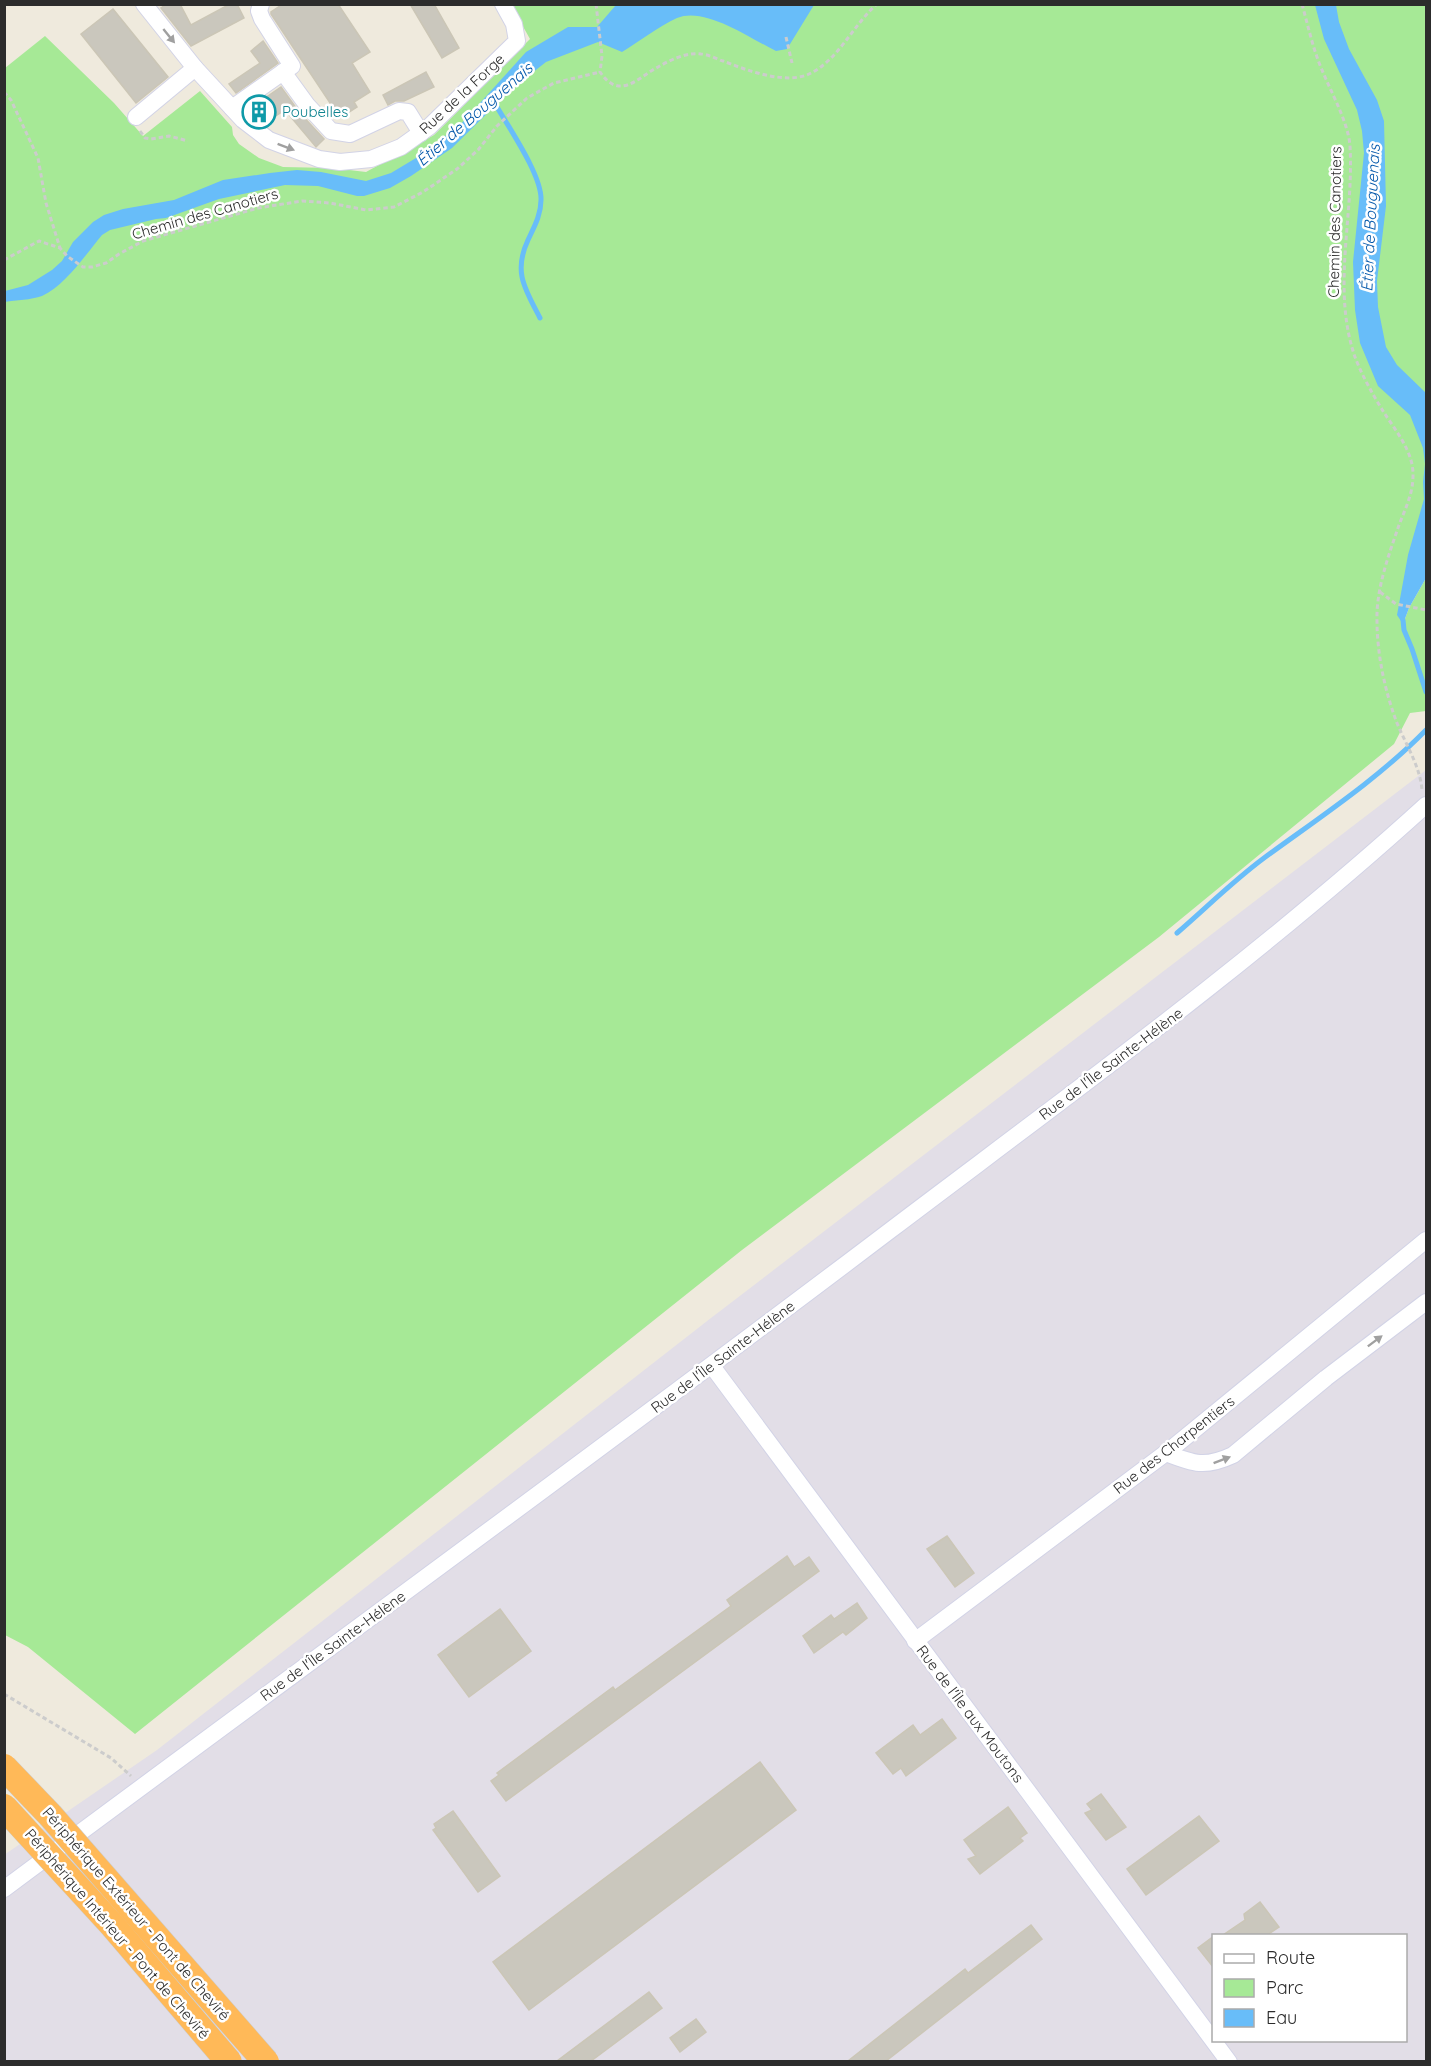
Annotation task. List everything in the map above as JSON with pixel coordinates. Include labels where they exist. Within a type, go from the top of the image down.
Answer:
[{"type":"highway","name":"Périphérique Extérieur - Pont de Cheviré","points":[[4,1767],[50,1815],[266,2061]]},
{"type":"highway","name":"Périphérique Intérieur - Pont de Cheviré","points":[[4,1807],[113,1926],[229,2061]]},
{"type":"street","name":"Rue de la Forge","points":[[144,4],[195,68],[243,120],[270,140],[319,159],[340,162],[371,159],[401,147],[422,133],[517,41],[514,24],[503,4]]},
{"type":"street","points":[[232,108],[292,66],[259,14],[261,4]]},
{"type":"street","points":[[136,117],[195,68]]},
{"type":"street","name":"Rue de la Forge","points":[[283,72],[307,105],[331,131],[351,134],[399,111],[408,112],[422,133]]},
{"type":"street","name":"Rue de l'Île Sainte-Hélène","points":[[4,1889],[712,1366],[1211,988],[1385,843],[1424,797]]},
{"type":"street","name":"Rue des Charpentiers","points":[[915,1641],[1166,1453],[1426,1240]]},
{"type":"street","points":[[1166,1453],[1186,1461],[1203,1464],[1216,1463],[1233,1455],[1326,1378],[1426,1302]]},
{"type":"street","name":"Rue de l'Île aux Moutons","points":[[712,1366],[1212,2038]]},
{"type":"street","name":"Rue de l'Île aux Moutons","points":[[1215,2042],[1229,2061]]},
{"type":"path","points":[[597,4],[602,56],[600,72],[605,80],[614,85],[624,86],[638,81],[656,67],[680,57],[701,54],[755,73],[788,78],[810,74],[825,64],[865,15],[877,4]]},
{"type":"path","name":"Chemin des Canotiers","points":[[1302,4],[1317,57],[1338,105],[1350,144],[1350,185],[1344,263],[1347,331],[1355,357],[1412,463],[1414,477],[1409,502],[1399,526],[1380,592],[1377,620],[1382,670],[1396,720],[1418,770],[1424,797]]},
{"type":"path","points":[[786,37],[792,63]]},
{"type":"path","name":"Chemin des Canotiers","points":[[60,248],[83,267],[106,263],[143,241],[258,208],[302,201],[330,203],[366,210],[394,207],[423,192],[457,169],[478,150],[496,126],[527,98],[554,83],[600,72]]},
{"type":"path","points":[[4,92],[11,100],[38,158],[46,204],[60,248]]},
{"type":"path","points":[[136,117],[131,121],[145,138],[169,136],[188,141]]},
{"type":"path","points":[[4,260],[39,241],[60,248]]},
{"type":"path","points":[[1380,592],[1396,604],[1426,610]]},
{"type":"path","points":[[4,1694],[111,1758],[138,1781],[146,1784]]},
{"type":"shaded area","points":[[1426,770],[1426,2061],[5,2061],[4,1855],[157,1750],[711,1318]]},
{"type":"green space","points":[[511,5],[1426,5],[1426,540],[1403,624],[1426,578],[1426,711],[1410,713],[1394,744],[1159,937],[742,1250],[135,1734],[28,1647],[5,1635],[5,68],[45,36],[114,103],[143,136],[200,91],[232,127],[233,135],[239,144],[259,158],[283,167],[332,168],[366,172],[434,135],[530,39]]},
{"type":"water","name":"Étier de Bouguenais","points":[[616,5],[814,5],[787,49],[776,51],[714,20],[688,15],[677,18],[622,52],[598,42],[546,62],[513,88],[452,148],[390,188],[357,196],[318,186],[285,185],[219,199],[166,218],[110,230],[102,235],[75,269],[51,291],[38,297],[5,302],[5,291],[28,285],[52,270],[62,261],[73,242],[93,222],[104,215],[123,209],[174,200],[223,180],[270,173],[297,170],[321,172],[366,181],[391,173],[416,158],[461,124],[526,52],[568,27],[597,27]]},
{"type":"water","name":"Étier de Bouguenais","points":[[1315,5],[1336,5],[1339,22],[1349,49],[1377,100],[1384,121],[1386,206],[1377,281],[1378,307],[1386,347],[1397,365],[1426,393],[1426,578],[1403,624],[1397,615],[1408,555],[1424,499],[1423,448],[1410,415],[1378,386],[1360,343],[1355,310],[1353,262],[1364,153],[1362,131],[1357,110],[1324,39]]},
{"type":"building","points":[[167,4],[180,4],[191,25],[230,4],[237,4],[244,18],[191,46],[161,8]]},
{"type":"building","points":[[283,4],[338,4],[370,52],[352,63],[370,92],[354,102],[357,107],[340,118],[271,14]]},
{"type":"building","points":[[410,4],[434,4],[459,48],[442,58]]},
{"type":"building","points":[[113,9],[168,77],[136,103],[81,34]]},
{"type":"building","points":[[263,41],[278,63],[236,93],[229,84],[260,63],[251,51]]},
{"type":"building","points":[[426,72],[434,87],[404,101],[395,101],[388,105],[383,95]]},
{"type":"building","points":[[281,87],[299,112],[324,139],[316,147],[285,110],[264,123],[249,109]]},
{"type":"building","points":[[947,1536],[974,1573],[955,1587],[927,1549]]},
{"type":"building","points":[[787,1556],[794,1567],[809,1557],[819,1571],[506,1801],[491,1781],[499,1775],[497,1773],[613,1687],[615,1690],[731,1606],[727,1600]]},
{"type":"building","points":[[857,1603],[867,1618],[846,1635],[843,1632],[814,1653],[803,1636],[831,1615],[834,1619]]},
{"type":"building","points":[[500,1609],[531,1651],[469,1697],[438,1655]]},
{"type":"building","points":[[942,1719],[956,1738],[906,1776],[901,1768],[893,1774],[876,1753],[913,1725],[920,1735]]},
{"type":"building","points":[[760,1762],[796,1810],[529,2010],[493,1962]]},
{"type":"building","points":[[1101,1794],[1126,1827],[1106,1840],[1085,1813],[1092,1810],[1087,1804]]},
{"type":"building","points":[[1008,1807],[1027,1833],[1020,1838],[1023,1841],[980,1874],[968,1859],[976,1856],[964,1840]]},
{"type":"building","points":[[453,1811],[500,1876],[478,1892],[433,1830],[436,1828],[434,1824]]},
{"type":"building","points":[[1199,1816],[1219,1841],[1146,1895],[1127,1869]]},
{"type":"building","points":[[1260,1902],[1279,1927],[1268,1934],[1224,1934],[1245,1920],[1244,1914]]},
{"type":"building","points":[[1031,1925],[1042,1939],[886,2061],[848,2061],[965,1969],[968,1973]]},
{"type":"building","points":[[1212,1938],[1212,1966],[1198,1948]]},
{"type":"building","points":[[649,1992],[662,2008],[591,2061],[557,2061]]},
{"type":"building","points":[[696,2019],[706,2032],[680,2052],[670,2038]]},
{"type":"waterway","name":"Étier de Bouguenais","points":[[493,100],[530,163],[540,189],[540,211],[521,262],[526,289],[540,318]]},
{"type":"waterway","points":[[1403,620],[1404,630],[1426,692]]},
{"type":"waterway","points":[[1177,933],[1230,885],[1368,781],[1426,730]]},
{"type":"place","name":"Poubelles","points":[[259,112]]}]
